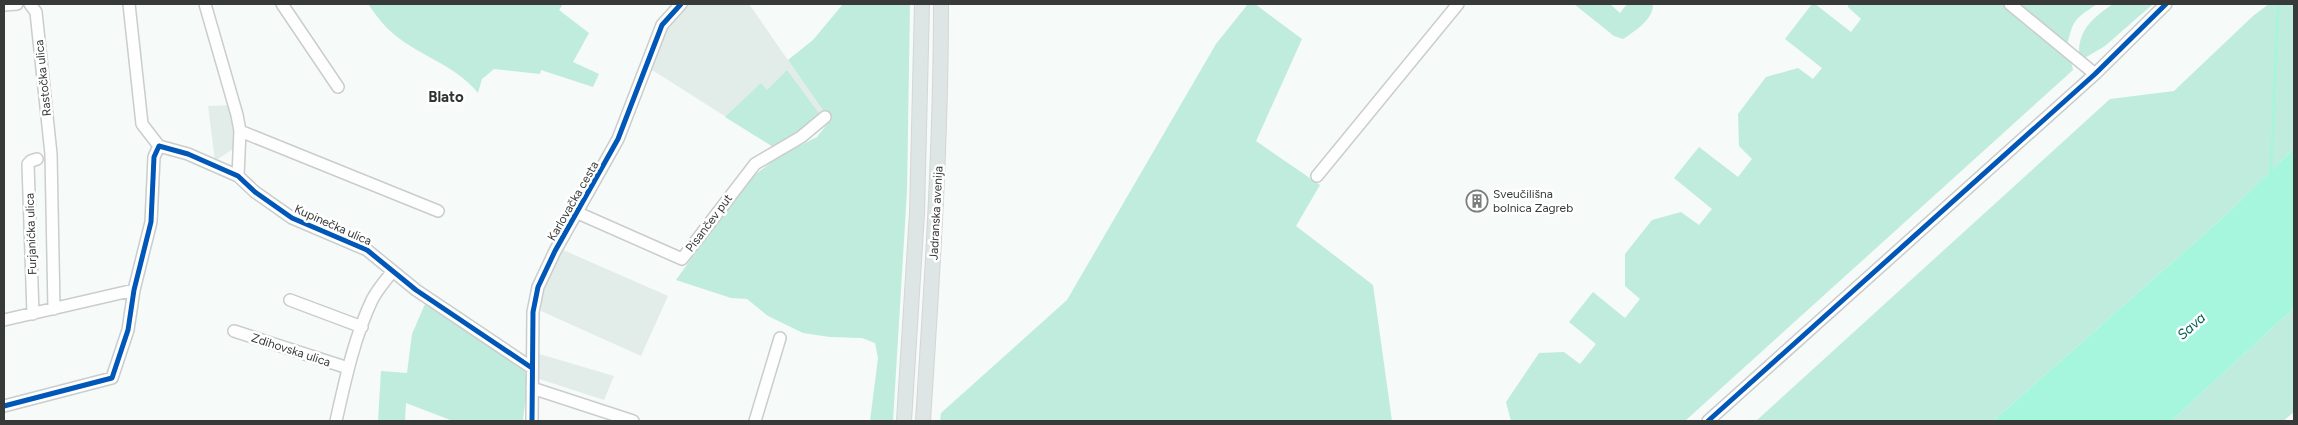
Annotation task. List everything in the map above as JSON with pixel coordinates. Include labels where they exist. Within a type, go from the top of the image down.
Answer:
[{"type":"main road","name":"Jadranska avenija","points":[[904,421],[918,213],[922,4]]},
{"type":"main road","name":"Jadranska avenija","points":[[923,421],[941,107],[941,4]]},
{"type":"street","points":[[4,5],[16,4]]},
{"type":"street","name":"Rastočka ulica","points":[[30,4],[36,12],[51,154]]},
{"type":"street","points":[[4,406],[112,378],[128,330],[134,290],[151,222],[154,156],[158,146],[142,124],[129,4]]},
{"type":"street","points":[[205,4],[227,75],[240,131],[238,176]]},
{"type":"street","points":[[282,4],[338,87]]},
{"type":"street","points":[[1317,176],[1458,4]]},
{"type":"street","points":[[2010,4],[2095,74]]},
{"type":"street","points":[[1708,421],[2095,74],[2166,4]]},
{"type":"street","name":"Karlovačka cesta","points":[[532,421],[533,312],[538,287],[552,257],[618,139],[632,107],[654,41],[674,6]]},
{"type":"street","name":"Pisančev put","points":[[578,213],[682,259],[755,164],[801,137],[825,117]]},
{"type":"street","points":[[240,131],[438,211]]},
{"type":"street","name":"Kupinečka ulica","points":[[158,146],[188,154],[238,176],[255,192],[292,218],[368,250],[392,272],[416,290],[532,368]]},
{"type":"street","name":"Furjanićka ulica","points":[[51,154],[54,309]]},
{"type":"street","name":"Furjanićka ulica","points":[[33,314],[28,164],[31,160],[36,159]]},
{"type":"street","name":"Zdihovska ulica","points":[[336,421],[348,368],[362,327],[373,299],[392,272]]},
{"type":"street","points":[[4,320],[134,290]]},
{"type":"street","points":[[290,300],[362,327]]},
{"type":"street","name":"Zdihovska ulica","points":[[234,331],[348,368]]},
{"type":"street","points":[[755,421],[780,338]]},
{"type":"street","points":[[532,388],[633,421]]},
{"type":"shaded area","points":[[368,4],[563,4],[559,10],[589,33],[573,62],[599,74],[593,87],[541,70],[540,74],[494,69],[482,79],[478,93],[446,66],[398,37],[384,25]]},
{"type":"shaded area","points":[[686,4],[749,4],[824,112],[775,148],[649,68],[659,38]]},
{"type":"shaded area","points":[[843,4],[910,4],[907,191],[893,421],[870,421],[878,358],[875,343],[862,338],[830,337],[803,333],[768,316],[747,299],[731,298],[676,280],[747,181],[778,157],[817,137],[832,118],[824,112],[788,60],[813,40]]},
{"type":"shaded area","points":[[1248,4],[1255,4],[1302,39],[1256,141],[1320,185],[1296,226],[1373,285],[1392,421],[940,421],[941,413],[1067,300],[1216,44]]},
{"type":"shaded area","points":[[1574,4],[1610,4],[1620,13],[1627,4],[1651,4],[1653,6],[1646,21],[1623,39],[1614,36]]},
{"type":"shaded area","points":[[1812,4],[1815,4],[1851,32],[1861,19],[1848,7],[1848,4],[2003,4],[2071,61],[2073,70],[1685,421],[1511,421],[1506,402],[1539,353],[1564,352],[1580,364],[1596,344],[1569,322],[1593,292],[1625,318],[1640,299],[1625,286],[1625,254],[1652,220],[1681,212],[1699,225],[1712,209],[1674,178],[1699,147],[1738,177],[1752,159],[1739,146],[1738,114],[1766,77],[1798,68],[1813,79],[1822,68],[1785,39]]},
{"type":"shaded area","points":[[2014,4],[2097,4],[2076,20],[2067,46]]},
{"type":"shaded area","points":[[2113,4],[2153,4],[2105,46],[2083,59],[2079,55],[2079,46],[2084,31],[2094,19]]},
{"type":"shaded area","points":[[2269,4],[2294,4],[2294,148],[2228,213],[1993,421],[1756,421],[2110,99],[2174,91],[2253,16]]},
{"type":"shaded area","points":[[787,70],[821,116],[806,130],[775,148],[725,117],[761,83],[767,90]]},
{"type":"shaded area","points":[[233,105],[236,147],[215,161],[208,106]]},
{"type":"shaded area","points":[[561,249],[668,296],[641,356],[541,311],[543,289]]},
{"type":"shaded area","points":[[425,304],[524,369],[527,388],[523,421],[453,421],[406,403],[405,421],[378,421],[381,371],[407,373],[412,334]]},
{"type":"shaded area","points":[[2294,308],[2294,412],[2283,421],[2171,421]]},
{"type":"shaded area","points":[[536,353],[614,376],[604,400],[536,378]]},
{"type":"water","name":"Sava","points":[[2294,148],[2294,308],[2171,421],[1993,421],[2228,213]]},
{"type":"waterway","points":[[2271,171],[2278,4]]},
{"type":"cycle path","points":[[532,421],[533,312],[538,287],[555,251],[618,139],[662,25],[681,4]]},
{"type":"cycle path","points":[[1708,421],[2095,74],[2166,4]]},
{"type":"cycle path","points":[[4,406],[112,378],[128,330],[134,290],[151,222],[154,157],[159,146],[188,154],[238,176],[255,192],[292,218],[367,250],[416,290],[532,368]]},
{"type":"place","name":"Sveučilišna bolnica Zagreb","points":[[1477,201]]},
{"type":"district","name":"Blato","points":[[446,97]]}]
